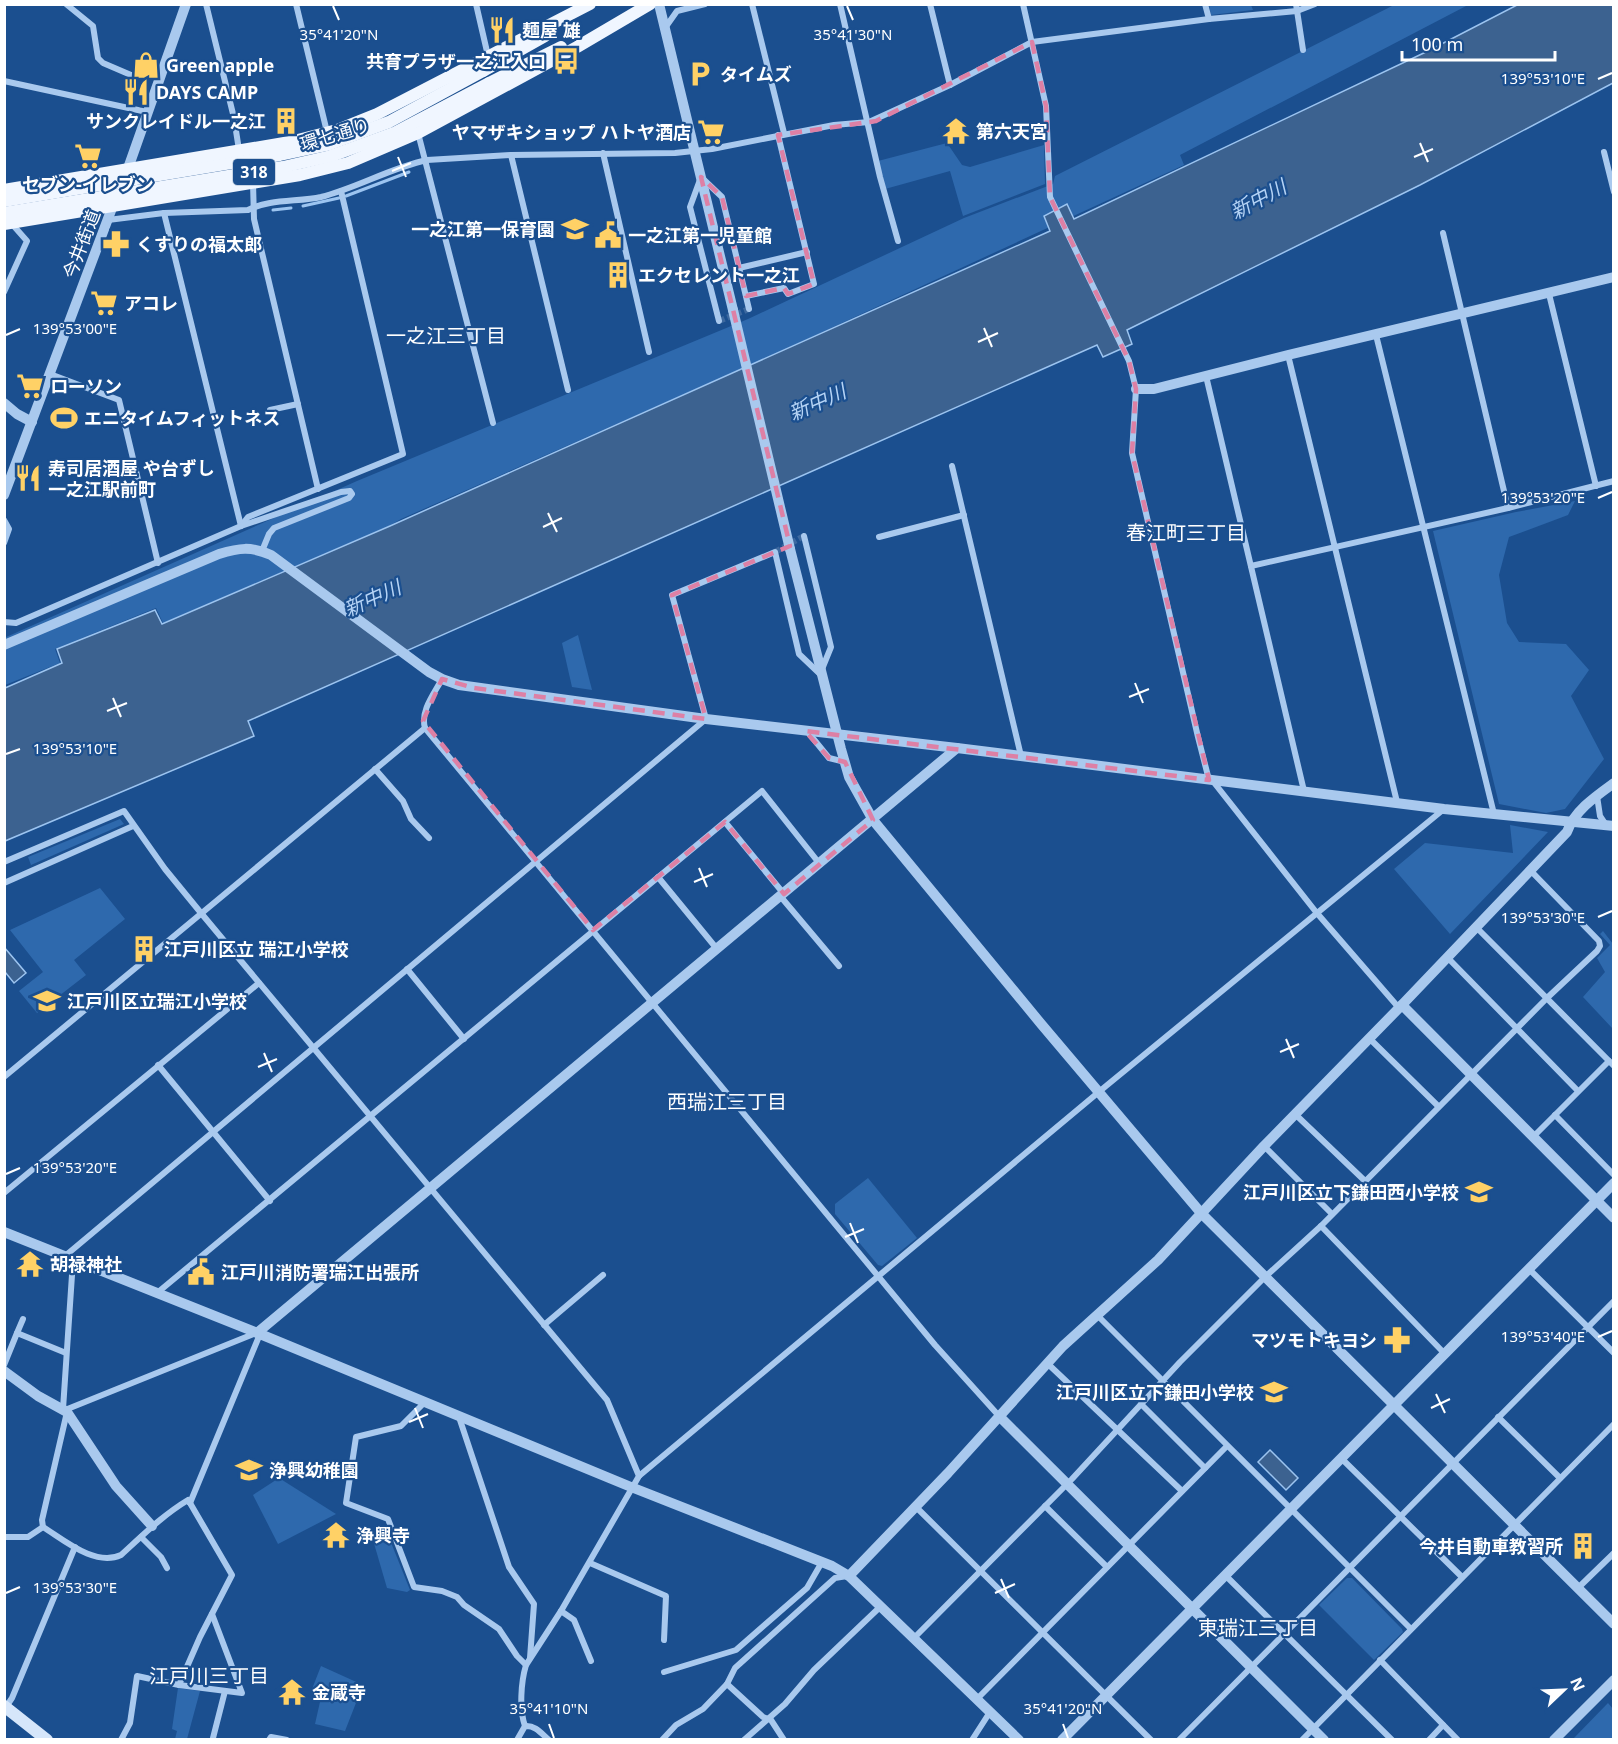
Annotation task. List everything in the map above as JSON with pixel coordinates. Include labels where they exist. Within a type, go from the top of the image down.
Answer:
[{"type":"main road","points":[[4,190],[327,133],[377,114],[590,4]]},
{"type":"main road","name":"環七通り","points":[[7,220],[283,167],[331,156],[394,133],[486,77],[598,4]]},
{"type":"main road","points":[[7,220],[110,214],[348,163],[418,133],[577,47],[649,4]]},
{"type":"main road","name":"環七通り","points":[[4,201],[280,155],[327,145],[389,122],[649,4]]},
{"type":"main road","points":[[5,1706],[47,1740]]},
{"type":"street","points":[[66,4],[93,26],[98,58],[103,63],[131,75]]},
{"type":"street","name":"今井街道","points":[[4,495],[7,478],[32,422],[128,168],[186,4]]},
{"type":"street","points":[[206,4],[234,118],[239,150]]},
{"type":"street","points":[[296,4],[327,133]]},
{"type":"street","points":[[476,4],[488,56]]},
{"type":"street","points":[[659,4],[820,674],[849,777],[873,820],[1201,1213],[1614,1624]]},
{"type":"street","points":[[665,28],[677,11],[705,4]]},
{"type":"street","points":[[746,296],[784,288],[788,294],[814,284],[752,4]]},
{"type":"street","points":[[840,4],[898,241]]},
{"type":"street","points":[[930,4],[950,85]]},
{"type":"street","points":[[1023,4],[1046,106],[1050,197],[1129,361],[1136,389],[1132,453],[1197,737],[1211,780],[1316,912],[1400,1007],[1614,1218]]},
{"type":"street","points":[[1205,4],[1209,19]]},
{"type":"street","points":[[110,214],[248,210],[255,206],[296,202],[341,191],[427,160],[511,155],[675,153],[834,125],[876,121],[1032,42],[1315,4]]},
{"type":"street","points":[[1296,8],[1303,50]]},
{"type":"street","points":[[4,81],[147,112]]},
{"type":"street","points":[[418,133],[427,160],[493,423]]},
{"type":"street","points":[[1604,152],[1614,192]]},
{"type":"street","points":[[603,153],[648,352]]},
{"type":"street","points":[[511,155],[568,390]]},
{"type":"street","points":[[701,177],[722,196],[749,309]]},
{"type":"street","points":[[701,177],[690,207],[719,321]]},
{"type":"street","points":[[253,183],[254,219],[318,489]]},
{"type":"street","points":[[241,526],[248,517],[403,454],[341,191]]},
{"type":"street","points":[[164,213],[241,526]]},
{"type":"street","points":[[4,292],[27,242],[7,220]]},
{"type":"street","points":[[1443,233],[1508,508]]},
{"type":"street","points":[[739,268],[807,252]]},
{"type":"street","points":[[1136,389],[1154,389],[1614,277]]},
{"type":"street","points":[[1549,294],[1596,486]]},
{"type":"street","points":[[1376,335],[1494,814]]},
{"type":"street","points":[[1288,355],[1397,802]]},
{"type":"street","points":[[50,374],[120,400],[158,563]]},
{"type":"street","points":[[1206,376],[1304,791]]},
{"type":"street","points":[[4,403],[17,414],[32,422]]},
{"type":"street","points":[[270,410],[298,404]]},
{"type":"street","points":[[952,466],[1021,756]]},
{"type":"street","points":[[1251,566],[1508,508],[1614,481]]},
{"type":"street","points":[[4,622],[16,623],[241,526],[350,491],[352,494],[349,498],[274,528],[266,553]]},
{"type":"street","points":[[879,537],[964,515]]},
{"type":"street","points":[[4,520],[9,529],[4,543]]},
{"type":"street","points":[[804,536],[831,647],[820,674]]},
{"type":"street","points":[[4,645],[219,554],[240,548],[251,548],[266,553],[429,672],[442,679],[474,688],[706,719],[1444,809],[1610,826]]},
{"type":"street","points":[[706,719],[672,595],[775,552],[799,654],[820,674]]},
{"type":"street","points":[[442,679],[424,712],[424,728],[935,1345],[999,1416],[1324,1740]]},
{"type":"street","points":[[179,1685],[232,1575],[188,1500],[152,1526],[115,1558],[94,1556],[43,1527],[42,1520],[65,1410],[69,1257],[213,1132],[706,719]]},
{"type":"street","points":[[4,1077],[424,728]]},
{"type":"street","points":[[807,731],[829,758],[844,762]]},
{"type":"street","points":[[65,1410],[258,1334],[957,748]]},
{"type":"street","points":[[375,769],[403,801],[411,819],[429,838]]},
{"type":"street","points":[[662,1740],[676,1725],[703,1709],[727,1684],[735,1668],[835,1578],[849,1576],[1047,1363],[1096,1315],[1158,1260],[1264,1146],[1567,832],[1570,821],[1597,795],[1614,783]]},
{"type":"street","points":[[157,1294],[762,791],[820,864]]},
{"type":"street","points":[[1597,795],[1600,816],[1610,826]]},
{"type":"street","points":[[517,1740],[525,1726],[522,1717],[524,1672],[528,1662],[590,1563],[639,1476],[1099,1091],[1444,809]]},
{"type":"street","points":[[4,862],[124,811],[201,914],[607,1401],[639,1476]]},
{"type":"street","points":[[725,822],[839,966]]},
{"type":"street","points":[[4,883],[133,826]]},
{"type":"street","points":[[914,1638],[1045,1506],[1162,1381],[1265,1277],[1321,1226],[1546,998],[1597,951],[1600,946],[1599,941],[1530,870]]},
{"type":"street","points":[[658,877],[717,950]]},
{"type":"street","points":[[1476,927],[1611,1063],[1578,1091],[1533,1137]]},
{"type":"street","points":[[1447,957],[1578,1091]]},
{"type":"street","points":[[407,969],[464,1038]]},
{"type":"street","points":[[4,1193],[259,983]]},
{"type":"street","points":[[1370,1038],[1438,1106]]},
{"type":"street","points":[[158,1065],[270,1201]]},
{"type":"street","points":[[1295,1114],[1365,1181]]},
{"type":"street","points":[[1555,1115],[1614,1175]]},
{"type":"street","points":[[1264,1146],[1332,1214]]},
{"type":"street","points":[[1062,1740],[1614,1183]]},
{"type":"street","points":[[1321,1226],[1444,1353]]},
{"type":"street","points":[[4,1232],[822,1563],[849,1576],[1019,1740]]},
{"type":"street","points":[[1529,1269],[1614,1353]]},
{"type":"street","points":[[544,1325],[603,1275]]},
{"type":"street","points":[[1179,1740],[1614,1301]]},
{"type":"street","points":[[1096,1315],[1411,1629]]},
{"type":"street","points":[[4,1365],[23,1319]]},
{"type":"street","points":[[17,1333],[66,1353]]},
{"type":"street","points":[[190,1503],[258,1334]]},
{"type":"street","points":[[1047,1363],[1182,1491]]},
{"type":"street","points":[[4,1371],[38,1396],[65,1410],[116,1486],[152,1526]]},
{"type":"street","points":[[425,1402],[400,1426],[356,1437],[346,1503],[388,1519],[414,1587],[442,1591],[457,1597],[464,1605],[498,1629],[517,1656],[528,1662]]},
{"type":"street","points":[[1141,1404],[1205,1468]]},
{"type":"street","points":[[459,1417],[509,1567],[534,1604],[528,1662]]},
{"type":"street","points":[[1498,1417],[1560,1478]]},
{"type":"street","points":[[1302,1740],[1614,1424]]},
{"type":"street","points":[[977,1699],[1227,1446]]},
{"type":"street","points":[[1341,1458],[1462,1577]]},
{"type":"street","points":[[915,1506],[1151,1740]]},
{"type":"street","points":[[1045,1506],[1107,1567]]},
{"type":"street","points":[[4,1537],[28,1538],[43,1527]]},
{"type":"street","points":[[141,1537],[161,1557],[167,1568]]},
{"type":"street","points":[[5,1706],[15,1692],[75,1547]]},
{"type":"street","points":[[1578,1588],[1614,1553]]},
{"type":"street","points":[[590,1563],[666,1596],[664,1640]]},
{"type":"street","points":[[664,1672],[736,1650],[807,1588],[822,1563]]},
{"type":"street","points":[[1225,1575],[1392,1740]]},
{"type":"street","points":[[744,1740],[785,1704],[814,1670],[880,1607]]},
{"type":"street","points":[[561,1611],[574,1620],[591,1661]]},
{"type":"street","points":[[123,1739],[130,1723],[137,1677],[242,1693],[212,1614]]},
{"type":"street","points":[[1380,1660],[1458,1740]]},
{"type":"street","points":[[1554,1740],[1614,1680]]},
{"type":"street","points":[[727,1684],[771,1720],[784,1740]]},
{"type":"street","points":[[213,1738],[225,1691]]},
{"type":"street","points":[[972,1740],[990,1712]]},
{"type":"street","points":[[1429,1740],[1443,1725]]},
{"type":"street","points":[[525,1726],[534,1726],[549,1740]]},
{"type":"street","points":[[270,1740],[271,1737],[287,1740]]},
{"type":"highlighted area","points":[[1032,42],[1046,106],[1050,197],[1129,361],[1136,389],[1132,453],[1209,780],[805,731],[829,758],[845,762],[873,820],[784,894],[725,822],[593,930],[423,721],[442,679],[474,688],[706,719],[672,595],[790,546],[701,177],[722,197],[746,296],[784,288],[788,294],[814,284],[778,135],[876,121]]},
{"type":"shaded area","points":[[1209,5],[1251,5],[1253,10],[1211,15]]},
{"type":"shaded area","points":[[1394,5],[1468,5],[1180,155],[1184,165],[764,359],[389,526],[163,623],[156,608],[55,649],[60,663],[5,685],[4,638],[357,481],[748,319],[964,218],[1053,184],[1055,176]]},
{"type":"shaded area","points":[[947,143],[962,165],[970,167],[1044,145],[1045,184],[963,216],[950,171],[885,189],[878,161]]},
{"type":"shaded area","points":[[1575,501],[1568,515],[1509,537],[1499,575],[1507,623],[1519,642],[1566,644],[1589,670],[1571,696],[1604,759],[1565,809],[1546,813],[1499,804],[1433,531]]},
{"type":"shaded area","points":[[578,635],[592,690],[572,687],[562,643]]},
{"type":"shaded area","points":[[120,819],[124,824],[31,865],[28,857]]},
{"type":"shaded area","points":[[1510,825],[1548,832],[1450,934],[1394,869],[1425,843],[1513,853]]},
{"type":"shaded area","points":[[100,888],[125,919],[74,960],[86,975],[37,1013],[19,991],[43,972],[10,930]]},
{"type":"shaded area","points":[[1603,931],[1613,944],[1613,1029],[1583,997],[1605,972],[1597,958],[1610,945],[1600,934]]},
{"type":"shaded area","points":[[868,1178],[917,1238],[882,1266],[878,1265],[835,1214],[835,1204]]},
{"type":"shaded area","points":[[279,1478],[336,1514],[278,1544],[253,1495]]},
{"type":"shaded area","points":[[386,1530],[410,1590],[407,1592],[387,1588],[373,1540],[375,1534]]},
{"type":"shaded area","points":[[1347,1578],[1352,1578],[1403,1632],[1374,1660],[1319,1605]]},
{"type":"shaded area","points":[[321,1666],[363,1685],[345,1731],[315,1724],[322,1693],[312,1689]]},
{"type":"shaded area","points":[[178,1688],[200,1691],[187,1739],[175,1739],[177,1731],[172,1729]]},
{"type":"shaded area","points":[[1608,1703],[1613,1709],[1613,1739],[1573,1739]]},
{"type":"water","name":"新中川","points":[[1517,5],[1613,5],[1613,83],[1420,185],[1127,330],[1132,344],[1103,357],[1097,345],[248,721],[254,736],[5,841],[5,688],[62,663],[57,649],[155,610],[162,624],[390,526],[1050,231],[1044,216],[1067,204],[1074,219],[1428,51]]},
{"type":"water","points":[[4,947],[26,973],[14,983],[5,972]]},
{"type":"water","points":[[1270,1450],[1298,1478],[1286,1490],[1258,1462]]},
{"type":"waterway","points":[[346,196],[409,172]]},
{"type":"waterway","points":[[303,206],[339,198]]},
{"type":"waterway","points":[[273,210],[291,208]]},
{"type":"tunnel","points":[[719,321],[749,309]]},
{"type":"tunnel","points":[[775,552],[804,536]]},
{"type":"place","name":"麺屋 雄","points":[[502,30]]},
{"type":"place","name":"共育プラザ一之江入口","points":[[566,61]]},
{"type":"place","name":"Green apple","points":[[146,65]]},
{"type":"place","name":"タイムズ","points":[[700,74]]},
{"type":"place","name":"DAYS CAMP","points":[[136,92]]},
{"type":"place","name":"サンクレイドル一之江","points":[[286,121]]},
{"type":"place","name":"第六天宮","points":[[956,131]]},
{"type":"place","name":"ヤマザキショップ ハトヤ酒店","points":[[711,132]]},
{"type":"place","name":"セブン-イレブン","points":[[88,156]]},
{"type":"place","name":"一之江第一保育園","points":[[575,229]]},
{"type":"place","name":"一之江第一児童館","points":[[608,235]]},
{"type":"place","name":"くすりの福太郎","points":[[116,244]]},
{"type":"place","name":"エクセレント一之江","points":[[618,275]]},
{"type":"place","name":"アコレ","points":[[104,303]]},
{"type":"place","name":"ローソン","points":[[30,386]]},
{"type":"place","name":"エニタイムフィットネス","points":[[64,418]]},
{"type":"place","name":"寿司居酒屋 や台ずし 一之江駅前町","points":[[28,478]]},
{"type":"place","name":"江戸川区立 瑞江小学校","points":[[144,949]]},
{"type":"place","name":"江戸川区立瑞江小学校","points":[[47,1001]]},
{"type":"place","name":"江戸川区立下鎌田西小学校","points":[[1479,1192]]},
{"type":"place","name":"胡禄神社","points":[[30,1264]]},
{"type":"place","name":"江戸川消防署瑞江出張所","points":[[201,1272]]},
{"type":"place","name":"マツモトキヨシ","points":[[1397,1340]]},
{"type":"place","name":"江戸川区立下鎌田小学校","points":[[1274,1392]]},
{"type":"place","name":"浄興幼稚園","points":[[249,1470]]},
{"type":"place","name":"浄興寺","points":[[336,1535]]},
{"type":"place","name":"今井自動車教習所","points":[[1583,1546]]},
{"type":"place","name":"金蔵寺","points":[[292,1692]]},
{"type":"district","name":"一之江三丁目","points":[[446,335]]},
{"type":"district","name":"春江町三丁目","points":[[1186,532]]},
{"type":"district","name":"西瑞江三丁目","points":[[727,1101]]},
{"type":"district","name":"東瑞江三丁目","points":[[1258,1627]]},
{"type":"district","name":"江戸川三丁目","points":[[209,1675]]}]
